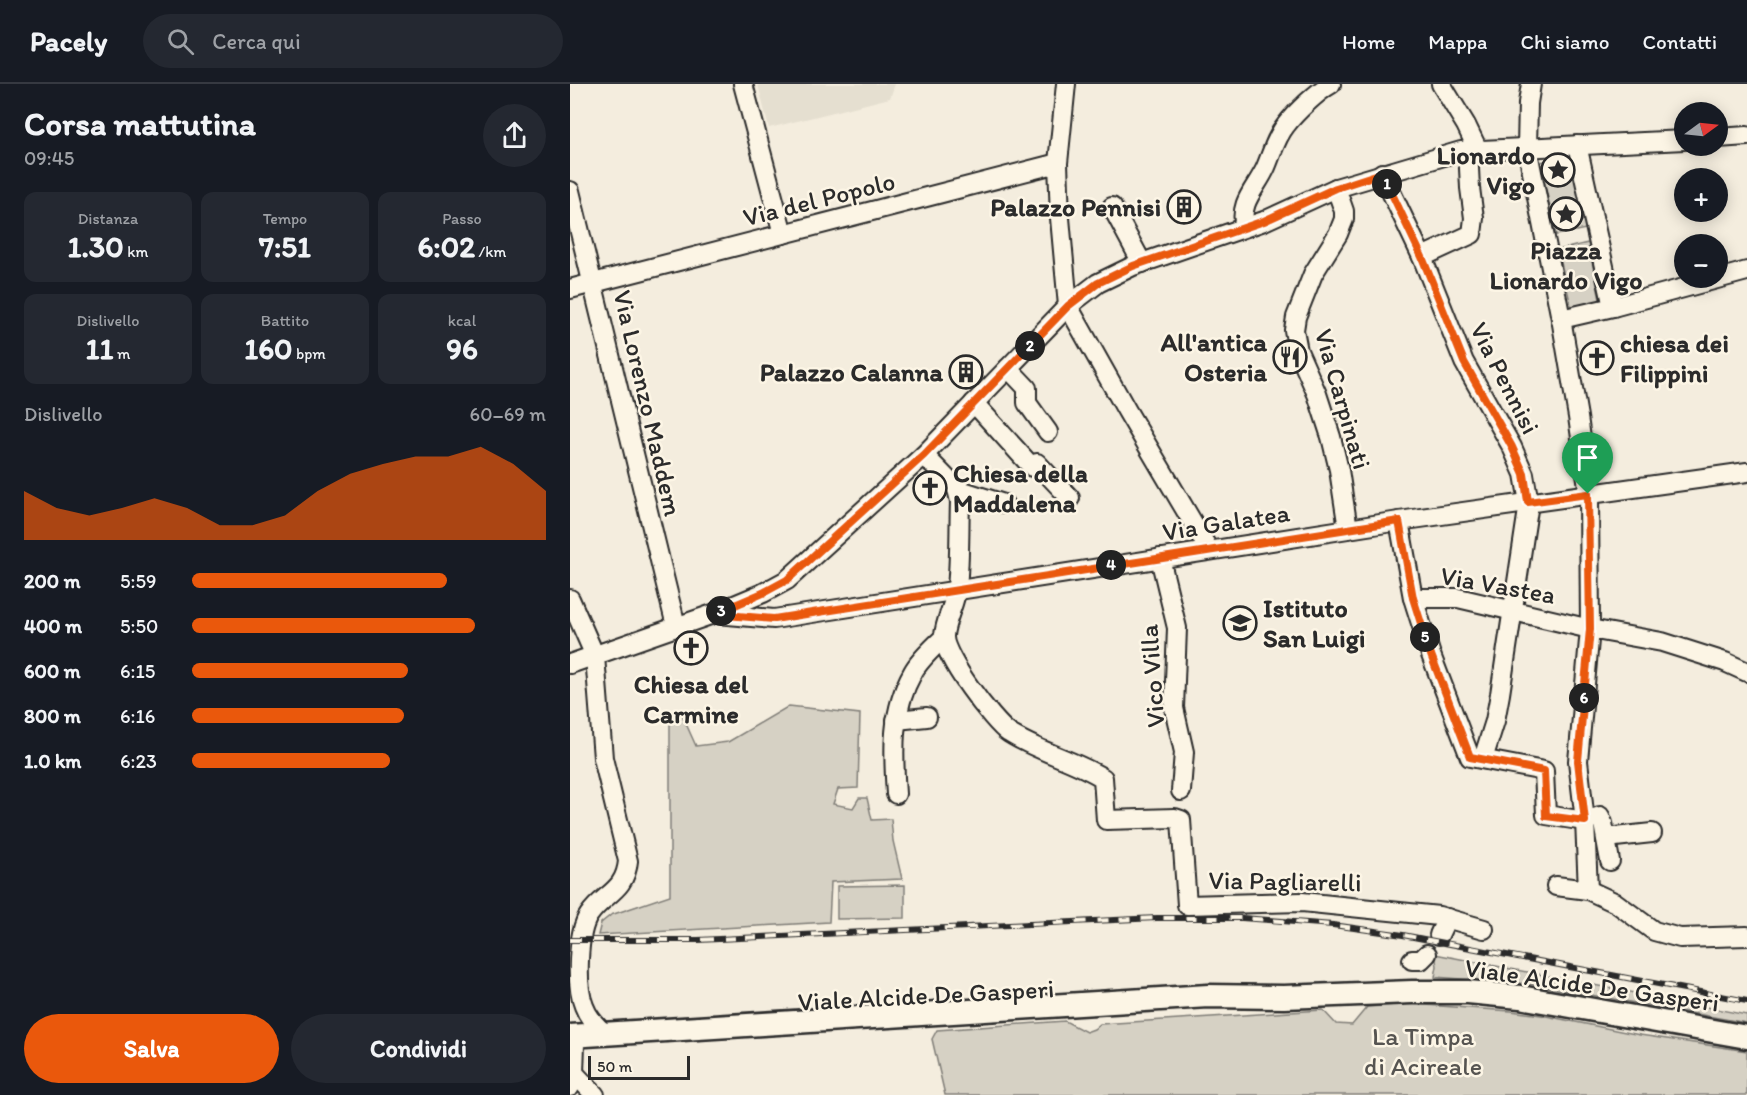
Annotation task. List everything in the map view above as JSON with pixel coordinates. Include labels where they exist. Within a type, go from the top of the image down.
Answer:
[{"type":"main road","name":"Viale Alcide De Gasperi","points":[[572,1042],[1209,1007],[1284,998],[1412,992],[1468,992],[1520,998],[1747,1037]]},
{"type":"main road","name":"Viale Alcide De Gasperi","points":[[572,1042],[603,1032],[1208,996],[1284,998]]},
{"type":"street","points":[[744,84],[783,234]]},
{"type":"street","points":[[1066,84],[1058,163],[1060,218],[1068,306],[1209,550]]},
{"type":"street","points":[[1422,257],[1472,234],[1474,218],[1466,124],[1441,84]]},
{"type":"street","points":[[1531,84],[1527,147],[1578,417],[1588,494],[1590,629],[1578,761],[1585,821],[1588,891]]},
{"type":"street","points":[[1245,227],[1243,211],[1248,196],[1264,170],[1285,125],[1321,90]]},
{"type":"street","points":[[1728,137],[1747,136]]},
{"type":"street","points":[[570,664],[714,614],[787,580],[924,455],[1068,306],[1098,283],[1142,263],[1264,221],[1336,188],[1468,149],[1674,140]]},
{"type":"street","points":[[1581,145],[1615,306]]},
{"type":"street","name":"Via del Popolo","points":[[570,289],[1058,163]]},
{"type":"street","name":"Via Pennisi","points":[[1382,173],[1422,257],[1464,362],[1512,447],[1524,474],[1528,502],[1495,721],[1483,759]]},
{"type":"street","name":"Via Carpinati","points":[[1336,188],[1344,211],[1344,219],[1338,234],[1313,274],[1296,317],[1294,330],[1298,351],[1317,394],[1331,436],[1348,529]]},
{"type":"street","name":"Via Lorenzo Maddem","points":[[570,191],[676,626]]},
{"type":"street","points":[[1112,207],[1142,263]]},
{"type":"street","points":[[1561,322],[1747,271]]},
{"type":"street","points":[[1008,368],[1027,388],[1027,403],[1048,432]]},
{"type":"street","points":[[974,403],[1032,468],[1036,463],[1070,498]]},
{"type":"street","points":[[924,455],[957,489],[1004,504]]},
{"type":"street","name":"Via Galatea","points":[[714,614],[774,619],[1399,521],[1747,472]]},
{"type":"street","points":[[896,794],[893,748],[896,720],[903,694],[914,670],[944,637],[957,589],[960,501],[957,489]]},
{"type":"street","points":[[1399,521],[1413,598],[1431,655],[1470,757],[1544,771],[1546,816],[1585,821],[1600,816],[1610,861]]},
{"type":"street","name":"Vico Villa","points":[[1160,558],[1177,628],[1174,708],[1184,752],[1181,792]]},
{"type":"street","points":[[763,593],[774,619]]},
{"type":"street","name":"Via Vastea","points":[[1413,598],[1458,598],[1590,629],[1662,642],[1725,662],[1747,672]]},
{"type":"street","points":[[570,599],[595,656],[603,758],[628,861],[627,871],[621,884],[592,911],[583,926],[579,972],[574,993],[603,1032]]},
{"type":"street","name":"Via Pagliarelli","points":[[944,637],[950,657],[967,685],[1007,732],[1053,755],[1085,767],[1103,778],[1106,820],[1175,818],[1181,820],[1187,905],[1302,902],[1405,912],[1443,926],[1485,929]]},
{"type":"street","points":[[896,720],[927,717]]},
{"type":"street","points":[[1606,838],[1652,833]]},
{"type":"street","points":[[1556,886],[1588,891],[1616,903],[1654,931],[1680,938],[1747,936]]},
{"type":"street","points":[[572,1042],[572,1080],[595,1095]]},
{"type":"shaded area","points":[[758,84],[895,84],[890,98],[769,128]]},
{"type":"green space","points":[[1570,155],[1586,229],[1556,235],[1540,162]]},
{"type":"green space","points":[[1588,243],[1601,304],[1572,310],[1558,250]]},
{"type":"green space","points":[[789,706],[860,714],[858,788],[838,789],[833,804],[853,808],[859,798],[867,798],[872,820],[891,819],[893,841],[902,879],[831,882],[829,922],[598,935],[601,923],[611,915],[670,895],[670,717],[682,715],[696,746],[728,742]]},
{"type":"green space","points":[[905,885],[905,918],[837,919],[837,886]]},
{"type":"green space","points":[[1435,954],[1747,1015],[1747,1023],[1529,984],[1435,977],[1437,966]]},
{"type":"green space","name":"La Timpa di Acireale","points":[[1411,1004],[1541,1015],[1640,1035],[1747,1051],[1747,1095],[945,1095],[932,1039],[937,1030],[1065,1021],[1086,1032],[1100,1024],[1323,1010],[1336,1024],[1352,1025],[1367,1007]]},
{"type":"railway","points":[[570,940],[698,940],[1157,918],[1242,918],[1333,925],[1403,935],[1747,1001]]},
{"type":"place","name":"Lionardo Vigo","points":[[1558,170]]},
{"type":"place","name":"Palazzo Pennisi","points":[[1184,207]]},
{"type":"place","name":"Piazza Lionardo Vigo","points":[[1566,214]]},
{"type":"place","name":"All'antica Osteria","points":[[1290,357]]},
{"type":"place","name":"chiesa dei Filippini","points":[[1597,358]]},
{"type":"place","name":"Palazzo Calanna","points":[[966,372]]},
{"type":"place","name":"Chiesa della Maddalena","points":[[930,488]]},
{"type":"place","name":"Istituto San Luigi","points":[[1240,623]]},
{"type":"place","name":"Chiesa del Carmine","points":[[691,648]]},
{"type":"route","points":[[1382,173],[1422,257],[1464,362],[1512,447],[1524,474],[1528,502],[1588,494],[1590,629],[1578,761],[1585,821],[1546,816],[1544,771],[1470,757],[1431,655],[1413,598],[1399,521],[774,619],[714,614],[787,580],[924,455],[1068,306],[1098,283],[1133,266],[1264,221],[1336,188],[1382,173]]}]
